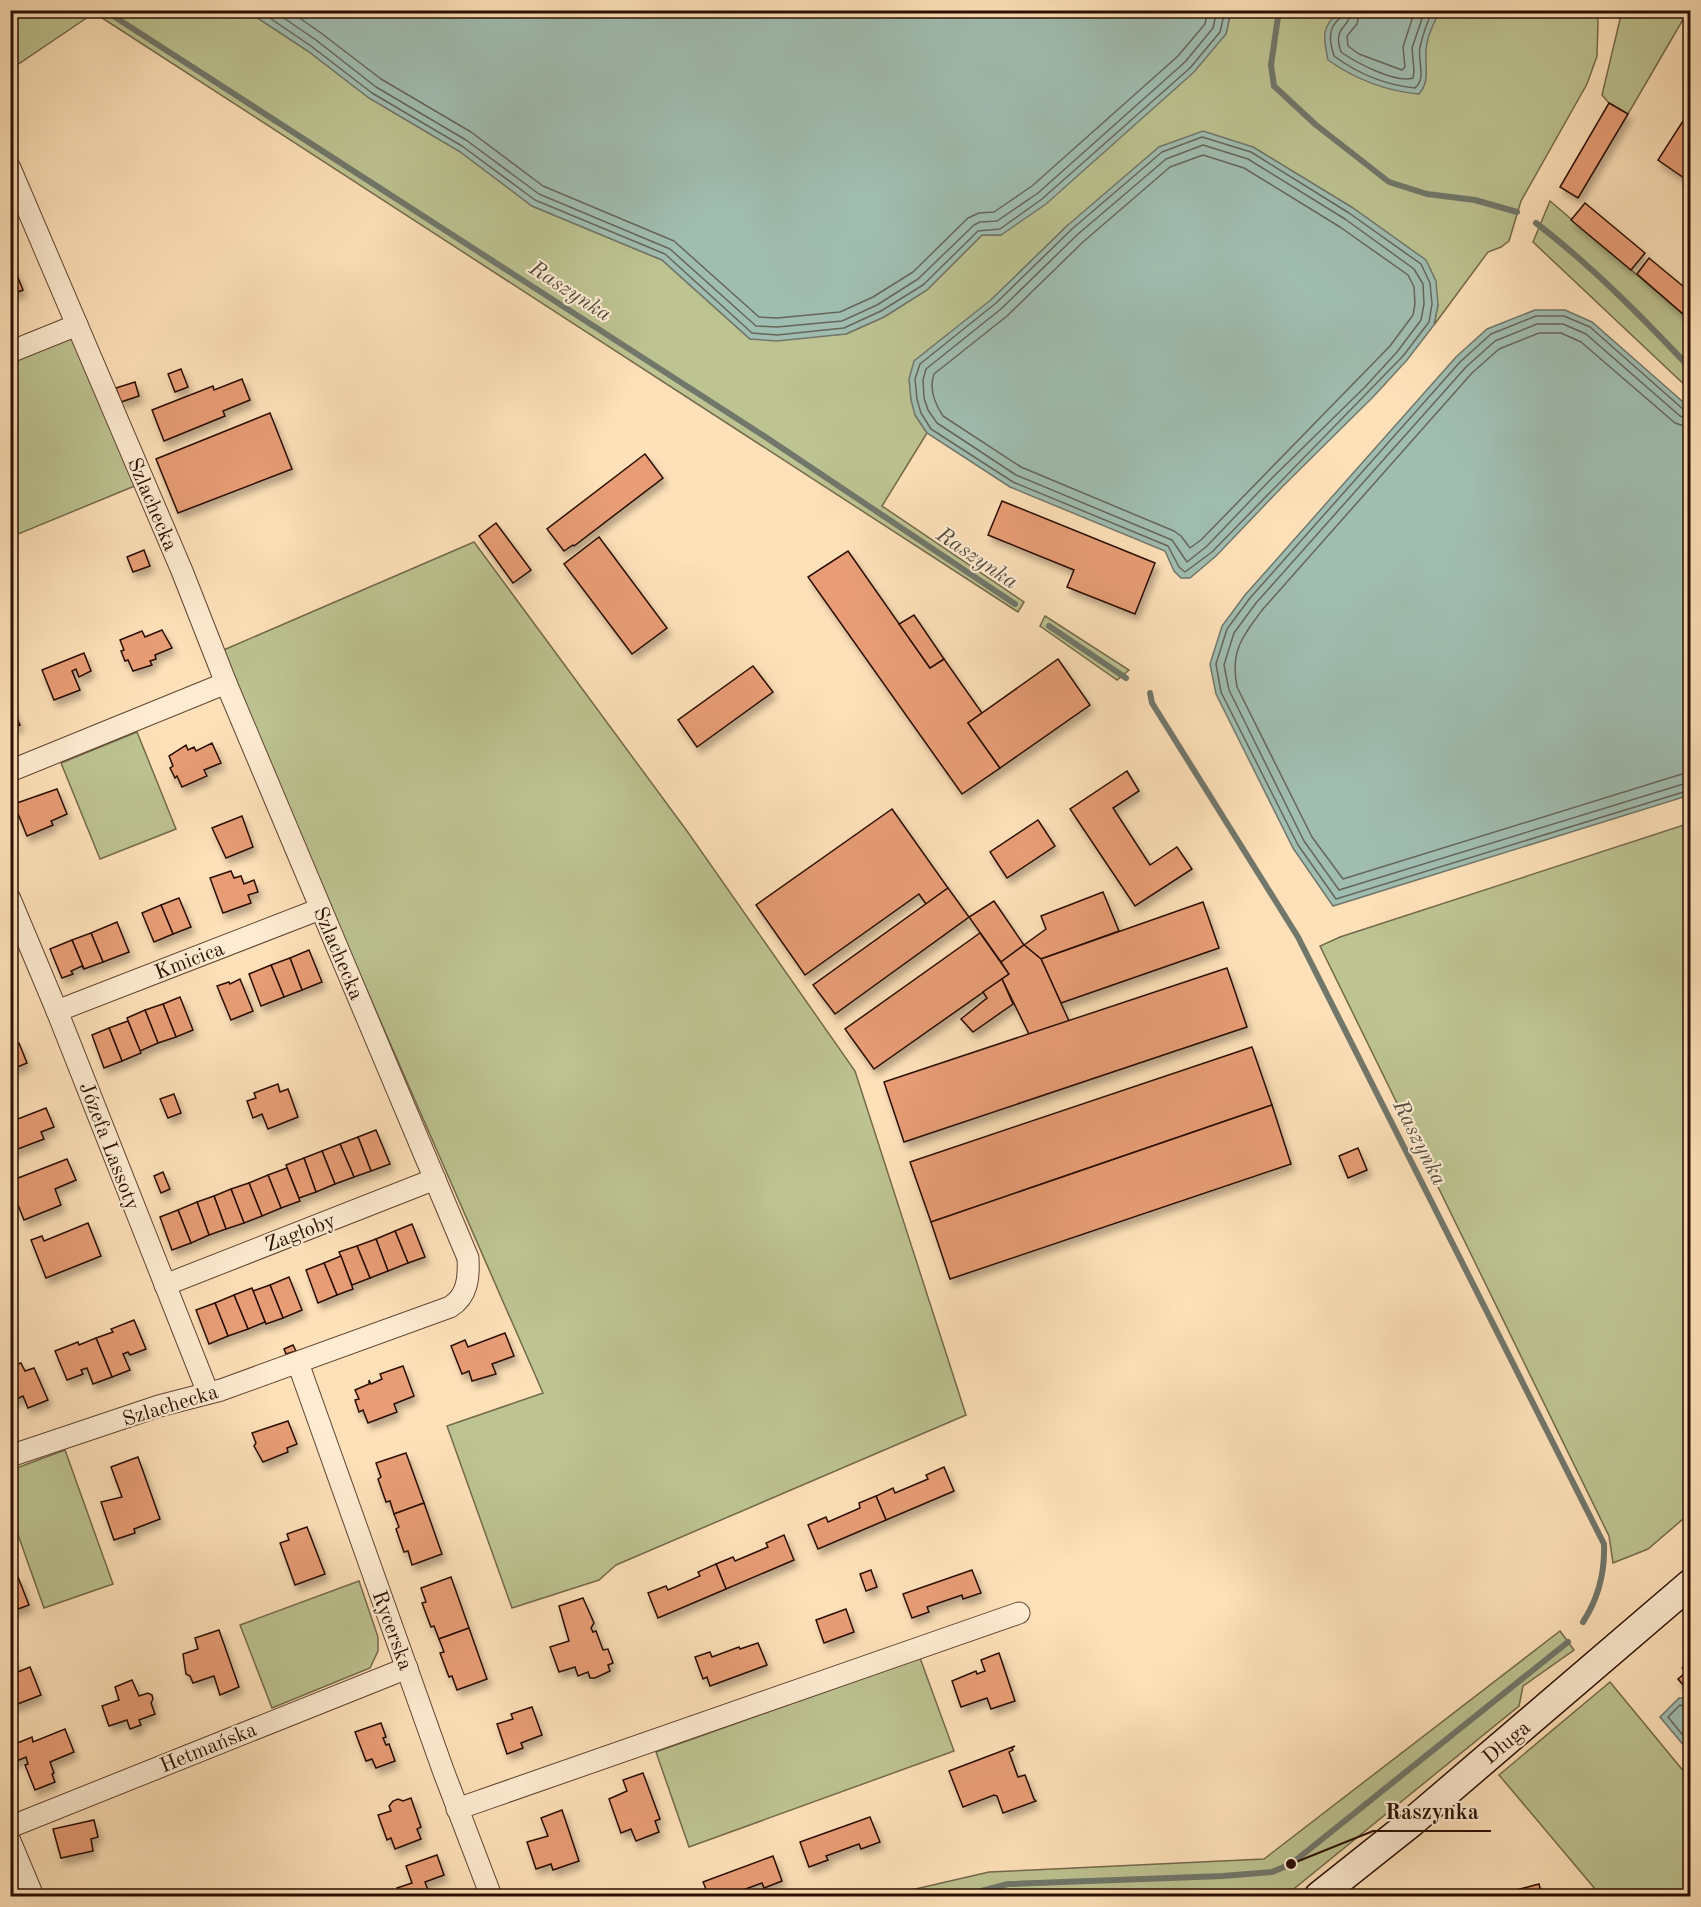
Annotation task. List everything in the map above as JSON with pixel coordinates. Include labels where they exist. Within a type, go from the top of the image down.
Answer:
[{"type":"street","name":"Szlachecka","points":[[10,168],[182,571],[320,909],[468,1258],[469,1272],[466,1290],[450,1307],[298,1363],[10,1456]]},
{"type":"street","points":[[10,352],[77,325]]},
{"type":"street","points":[[10,771],[226,683]]},
{"type":"street","name":"Józefa Lassoty","points":[[10,899],[57,1011],[208,1393]]},
{"type":"street","name":"Kmicica","points":[[57,1011],[320,909]]},
{"type":"street","name":"Zagłoby","points":[[165,1285],[435,1179]]},
{"type":"street","name":"Rycerska","points":[[298,1363],[457,1809],[491,1896]]},
{"type":"street","name":"Długa","points":[[1319,1896],[1412,1822],[1690,1584]]},
{"type":"street","points":[[457,1809],[1019,1613]]},
{"type":"street","name":"Hetmańska","points":[[10,1827],[406,1668]]},
{"type":"street","points":[[10,1841],[33,1896]]},
{"type":"green space","points":[[1595,10],[1598,21],[1597,56],[1587,84],[1521,201],[1509,241],[1488,252],[1434,325],[1438,305],[1353,208],[1253,147],[1068,225],[992,299],[915,415],[927,433],[882,506],[1024,602],[1018,612],[93,12],[11,69],[11,11],[247,11],[308,51],[369,98],[459,151],[532,206],[662,260],[750,339],[846,334],[884,317],[927,290],[982,235],[1001,235],[1226,34],[1231,11]]},
{"type":"green space","points":[[1622,11],[1688,11],[1628,114],[1609,103],[1602,95]]},
{"type":"green space","points":[[1550,201],[1690,320],[1690,390],[1533,242]]},
{"type":"green space","points":[[68,337],[79,341],[137,485],[11,537],[11,357]]},
{"type":"green space","points":[[474,542],[687,831],[855,1071],[966,1415],[616,1565],[599,1580],[512,1608],[447,1426],[543,1393],[219,652]]},
{"type":"green space","points":[[1045,616],[1129,670],[1117,680],[1040,626]]},
{"type":"green space","points":[[137,732],[176,829],[100,859],[61,763]]},
{"type":"green space","points":[[1690,823],[1690,1513],[1648,1549],[1613,1563],[1609,1536],[1320,946],[1340,937]]},
{"type":"green space","points":[[65,1450],[113,1584],[44,1608],[11,1515],[11,1470]]},
{"type":"green space","points":[[359,1581],[378,1637],[378,1651],[370,1668],[272,1708],[240,1625]]},
{"type":"green space","points":[[1560,1631],[1574,1650],[1523,1686],[1519,1706],[1285,1896],[885,1896],[989,1872],[1264,1859]]},
{"type":"green space","points":[[920,1658],[954,1751],[689,1847],[656,1752]]},
{"type":"green space","points":[[1610,1682],[1690,1779],[1690,1896],[1601,1896],[1499,1775]]},
{"type":"water","points":[[1231,10],[1226,34],[1194,72],[1046,204],[1001,235],[982,235],[927,290],[884,317],[846,334],[777,341],[750,339],[662,260],[532,206],[459,151],[369,98],[308,51],[247,11]]},
{"type":"water","points":[[1340,11],[1440,11],[1427,41],[1426,79],[1419,94],[1371,83],[1328,60],[1325,32],[1329,22]]},
{"type":"water","points":[[1203,131],[1253,147],[1353,208],[1426,260],[1436,281],[1438,305],[1434,325],[1407,360],[1374,396],[1216,556],[1190,578],[1181,578],[1174,571],[1165,551],[1010,487],[927,433],[915,415],[909,379],[914,361],[992,299],[1068,225],[1159,147]]},
{"type":"water","points":[[1535,310],[1565,310],[1592,322],[1690,408],[1690,795],[1333,906],[1293,848],[1216,694],[1210,664],[1222,626],[1245,595],[1456,357],[1487,329]]},
{"type":"water","points":[[1679,1698],[1685,1698],[1690,1705],[1690,1753],[1660,1717]]},
{"type":"building","points":[[1609,103],[1628,114],[1578,198],[1560,187]]},
{"type":"building","points":[[1690,110],[1690,175],[1687,180],[1658,160]]},
{"type":"building","points":[[1585,203],[1645,253],[1631,270],[1571,220]]},
{"type":"building","points":[[1649,258],[1690,292],[1690,320],[1637,274]]},
{"type":"building","points":[[15,270],[23,290],[10,295],[10,272]]},
{"type":"building","points":[[181,369],[188,387],[175,392],[168,374]]},
{"type":"building","points":[[242,379],[250,400],[223,411],[225,416],[164,441],[152,410],[213,386],[214,390]]},
{"type":"building","points":[[135,382],[139,396],[121,402],[116,388]]},
{"type":"building","points":[[270,413],[292,469],[178,513],[156,459]]},
{"type":"building","points":[[645,454],[663,478],[574,546],[564,551],[547,529]]},
{"type":"building","points":[[1002,501],[1155,563],[1135,614],[1067,587],[1074,570],[988,535]]},
{"type":"building","points":[[496,523],[531,570],[513,583],[479,536]]},
{"type":"building","points":[[599,537],[667,628],[632,654],[564,564]]},
{"type":"building","points":[[144,550],[150,566],[133,572],[127,557]]},
{"type":"building","points":[[848,551],[930,668],[944,659],[982,713],[968,723],[1000,768],[962,794],[808,577]]},
{"type":"building","points":[[914,615],[944,659],[930,668],[899,624]]},
{"type":"building","points":[[162,630],[172,648],[155,655],[156,659],[150,661],[152,665],[133,671],[128,660],[125,661],[120,640],[142,631],[145,637]]},
{"type":"building","points":[[84,653],[91,671],[79,677],[76,669],[72,671],[80,690],[54,700],[42,670]]},
{"type":"building","points":[[1058,659],[1090,705],[1000,768],[968,723]]},
{"type":"building","points":[[753,666],[773,692],[697,747],[678,720]]},
{"type":"building","points":[[10,703],[20,725],[10,729]]},
{"type":"building","points":[[212,743],[221,763],[204,770],[207,776],[182,787],[170,768],[173,766],[169,756],[186,745],[188,750],[194,747],[196,751]]},
{"type":"building","points":[[1127,771],[1139,791],[1113,808],[1150,865],[1177,847],[1192,869],[1135,906],[1070,809]]},
{"type":"building","points":[[57,789],[67,814],[51,821],[53,825],[27,836],[14,804]]},
{"type":"building","points":[[892,809],[948,888],[926,904],[919,894],[805,975],[756,905]]},
{"type":"building","points":[[242,816],[253,847],[226,858],[212,828]]},
{"type":"building","points":[[1038,820],[1055,846],[1007,878],[990,852]]},
{"type":"building","points":[[231,871],[234,878],[241,876],[244,884],[254,880],[258,892],[248,895],[251,903],[223,913],[210,878]]},
{"type":"building","points":[[948,888],[969,917],[835,1014],[813,985]]},
{"type":"building","points":[[1103,892],[1119,931],[1041,959],[1024,945],[1046,929],[1041,916]]},
{"type":"building","points":[[179,898],[191,927],[173,934],[161,905]]},
{"type":"building","points":[[994,901],[1024,945],[1001,962],[969,917]]},
{"type":"building","points":[[1203,902],[1219,948],[1061,1003],[1041,959]]},
{"type":"building","points":[[161,905],[173,934],[154,942],[142,913]]},
{"type":"building","points":[[117,922],[129,952],[103,962],[91,933]]},
{"type":"building","points":[[91,933],[103,962],[84,969],[72,940]]},
{"type":"building","points":[[980,933],[1009,974],[874,1069],[845,1029]]},
{"type":"building","points":[[72,940],[84,969],[82,966],[71,971],[73,974],[62,978],[50,949]]},
{"type":"building","points":[[1024,945],[1041,959],[1069,1021],[1029,1034],[1002,979],[1009,974],[1001,962]]},
{"type":"building","points":[[309,950],[322,982],[302,990],[290,958]]},
{"type":"building","points":[[290,958],[302,990],[284,997],[271,965]]},
{"type":"building","points":[[271,965],[284,997],[261,1006],[249,974]]},
{"type":"building","points":[[1227,968],[1247,1027],[904,1142],[884,1082]]},
{"type":"building","points":[[240,979],[253,1011],[231,1020],[217,986],[229,982],[230,984]]},
{"type":"building","points":[[1002,979],[1013,1004],[973,1032],[961,1019],[987,998],[983,992]]},
{"type":"building","points":[[180,997],[193,1030],[176,1037],[163,1004]]},
{"type":"building","points":[[163,1004],[176,1037],[158,1043],[145,1010]]},
{"type":"building","points":[[145,1010],[158,1043],[140,1051],[127,1018]]},
{"type":"building","points":[[128,1021],[141,1053],[122,1061],[109,1028]]},
{"type":"building","points":[[109,1028],[122,1061],[104,1068],[92,1035]]},
{"type":"building","points":[[19,1043],[27,1063],[10,1070],[10,1046]]},
{"type":"building","points":[[1252,1047],[1272,1105],[931,1222],[910,1162]]},
{"type":"building","points":[[278,1084],[280,1092],[288,1089],[298,1117],[268,1129],[262,1114],[253,1118],[247,1101],[256,1098],[254,1093]]},
{"type":"building","points":[[174,1094],[181,1113],[168,1118],[160,1099]]},
{"type":"building","points":[[1272,1105],[1291,1164],[950,1279],[931,1222]]},
{"type":"building","points":[[46,1108],[54,1127],[41,1132],[44,1139],[10,1152],[10,1122]]},
{"type":"building","points":[[376,1130],[390,1164],[371,1171],[358,1137]]},
{"type":"building","points":[[358,1137],[371,1171],[354,1177],[340,1144]]},
{"type":"building","points":[[340,1144],[354,1177],[335,1184],[322,1151]]},
{"type":"building","points":[[1358,1148],[1367,1170],[1348,1178],[1339,1156]]},
{"type":"building","points":[[322,1151],[335,1184],[316,1192],[304,1158]]},
{"type":"building","points":[[304,1158],[316,1192],[299,1198],[286,1165]]},
{"type":"building","points":[[67,1159],[76,1180],[55,1189],[61,1205],[24,1220],[14,1195],[18,1193],[13,1180]]},
{"type":"building","points":[[287,1168],[300,1201],[281,1208],[268,1175]]},
{"type":"building","points":[[163,1172],[170,1189],[161,1193],[154,1176]]},
{"type":"building","points":[[268,1175],[281,1208],[262,1216],[249,1183]]},
{"type":"building","points":[[249,1183],[262,1216],[244,1223],[231,1189]]},
{"type":"building","points":[[231,1189],[244,1223],[226,1229],[214,1196]]},
{"type":"building","points":[[214,1196],[226,1229],[209,1235],[197,1202]]},
{"type":"building","points":[[197,1202],[209,1235],[191,1243],[178,1210]]},
{"type":"building","points":[[178,1210],[191,1243],[172,1250],[160,1217]]},
{"type":"building","points":[[88,1223],[101,1256],[46,1278],[31,1240],[42,1236],[44,1241]]},
{"type":"building","points":[[412,1224],[425,1257],[408,1263],[395,1231]]},
{"type":"building","points":[[395,1231],[408,1263],[388,1271],[376,1239]]},
{"type":"building","points":[[376,1239],[388,1271],[370,1278],[357,1246]]},
{"type":"building","points":[[357,1246],[370,1278],[352,1285],[339,1252]]},
{"type":"building","points":[[341,1256],[353,1289],[337,1295],[324,1263]]},
{"type":"building","points":[[324,1263],[337,1295],[318,1303],[306,1270]]},
{"type":"building","points":[[289,1277],[302,1310],[283,1318],[270,1285]]},
{"type":"building","points":[[270,1285],[283,1318],[266,1324],[253,1291]]},
{"type":"building","points":[[252,1288],[265,1322],[248,1329],[234,1295]]},
{"type":"building","points":[[234,1295],[248,1329],[228,1336],[215,1303]]},
{"type":"building","points":[[215,1303],[228,1336],[209,1344],[196,1310]]},
{"type":"building","points":[[134,1320],[146,1349],[130,1355],[128,1352],[123,1354],[130,1370],[112,1377],[96,1338],[113,1332],[111,1329]]},
{"type":"building","points":[[505,1333],[514,1356],[492,1364],[496,1374],[472,1381],[469,1371],[462,1374],[451,1346],[465,1340],[468,1347]]},
{"type":"building","points":[[96,1338],[112,1377],[93,1384],[87,1368],[81,1370],[83,1374],[67,1380],[55,1351]]},
{"type":"building","points":[[293,1345],[296,1351],[286,1354],[284,1349]]},
{"type":"building","points":[[21,1363],[25,1371],[34,1368],[48,1400],[28,1408],[23,1396],[10,1402],[10,1367]]},
{"type":"building","points":[[403,1366],[414,1396],[394,1404],[397,1412],[368,1423],[363,1410],[359,1412],[355,1400],[359,1399],[355,1390],[369,1384],[369,1380],[371,1384],[382,1379],[380,1374]]},
{"type":"building","points":[[288,1421],[297,1444],[287,1448],[288,1452],[263,1462],[254,1446],[256,1443],[252,1433]]},
{"type":"building","points":[[406,1453],[424,1503],[394,1514],[390,1501],[386,1502],[378,1479],[381,1477],[376,1463]]},
{"type":"building","points":[[138,1457],[160,1519],[134,1529],[135,1533],[114,1540],[101,1502],[122,1497],[111,1467]]},
{"type":"building","points":[[944,1467],[954,1491],[886,1520],[876,1496],[893,1488],[895,1493],[928,1479],[926,1475]]},
{"type":"building","points":[[876,1496],[886,1520],[818,1549],[808,1525],[826,1517],[828,1522],[860,1508],[859,1503]]},
{"type":"building","points":[[424,1503],[442,1554],[412,1565],[408,1551],[404,1552],[396,1529],[399,1527],[394,1514]]},
{"type":"building","points":[[307,1527],[325,1574],[295,1585],[280,1543],[289,1540],[287,1534]]},
{"type":"building","points":[[784,1535],[794,1560],[726,1589],[716,1564],[733,1557],[735,1561],[768,1547],[766,1543]]},
{"type":"building","points":[[716,1564],[726,1589],[658,1618],[648,1593],[666,1586],[668,1590],[700,1576],[698,1572]]},
{"type":"building","points":[[871,1570],[877,1587],[866,1591],[860,1574]]},
{"type":"building","points":[[972,1570],[981,1593],[963,1599],[962,1595],[927,1607],[929,1612],[912,1618],[903,1594]]},
{"type":"building","points":[[18,1577],[29,1605],[10,1612],[10,1581]]},
{"type":"building","points":[[451,1577],[469,1628],[439,1639],[434,1626],[431,1627],[422,1603],[426,1602],[421,1588]]},
{"type":"building","points":[[583,1598],[594,1623],[591,1628],[593,1632],[596,1631],[603,1650],[608,1649],[613,1663],[608,1665],[610,1671],[595,1678],[590,1678],[588,1672],[578,1676],[575,1667],[559,1672],[550,1647],[569,1641],[559,1606]]},
{"type":"building","points":[[846,1609],[854,1632],[824,1643],[816,1620]]},
{"type":"building","points":[[469,1628],[487,1679],[457,1690],[452,1676],[449,1677],[440,1653],[444,1652],[439,1639]]},
{"type":"building","points":[[219,1630],[239,1687],[220,1695],[214,1676],[193,1683],[190,1676],[186,1674],[183,1654],[198,1649],[195,1638]]},
{"type":"building","points":[[758,1643],[767,1665],[710,1686],[707,1677],[703,1679],[695,1657],[710,1652],[712,1657]]},
{"type":"building","points":[[999,1653],[1015,1701],[991,1709],[987,1698],[961,1707],[952,1681],[976,1671],[977,1674],[985,1671],[981,1660]]},
{"type":"building","points":[[14,1660],[18,1672],[30,1667],[41,1695],[10,1707],[10,1661]]},
{"type":"building","points":[[1682,1667],[1686,1672],[1690,1668],[1690,1693],[1678,1679],[1685,1673]]},
{"type":"building","points":[[132,1680],[139,1696],[148,1693],[152,1695],[151,1703],[155,1714],[139,1720],[141,1725],[130,1729],[127,1720],[109,1726],[102,1706],[119,1700],[115,1687]]},
{"type":"building","points":[[532,1707],[542,1735],[521,1743],[523,1748],[507,1754],[497,1724],[513,1719],[511,1714]]},
{"type":"building","points":[[381,1723],[386,1737],[383,1738],[386,1745],[389,1744],[395,1761],[376,1768],[372,1759],[366,1761],[355,1732]]},
{"type":"building","points":[[65,1729],[74,1752],[50,1762],[55,1782],[35,1790],[25,1765],[28,1764],[26,1757],[12,1763],[10,1746],[32,1737],[33,1742]]},
{"type":"building","points":[[1015,1746],[1009,1752],[1018,1777],[1025,1775],[1036,1801],[1003,1813],[997,1796],[994,1795],[963,1807],[949,1771]]},
{"type":"building","points":[[643,1773],[660,1819],[655,1821],[659,1832],[636,1841],[631,1829],[621,1833],[609,1799],[627,1791],[623,1780]]},
{"type":"building","points":[[411,1798],[421,1827],[417,1829],[421,1839],[395,1849],[391,1838],[387,1840],[378,1815],[391,1811],[389,1806],[393,1801]]},
{"type":"building","points":[[562,1810],[579,1861],[553,1870],[551,1864],[536,1869],[527,1842],[548,1836],[541,1818]]},
{"type":"building","points":[[870,1817],[880,1842],[861,1849],[859,1844],[826,1856],[828,1860],[809,1867],[800,1842]]},
{"type":"building","points":[[94,1820],[98,1837],[91,1839],[93,1851],[61,1858],[53,1829]]},
{"type":"building","points":[[437,1855],[444,1875],[425,1882],[430,1896],[400,1896],[397,1888],[412,1883],[406,1866]]},
{"type":"building","points":[[773,1856],[782,1881],[764,1888],[762,1883],[730,1896],[709,1896],[703,1882]]},
{"type":"building","points":[[1539,1884],[1542,1896],[1494,1896]]},
{"type":"waterway","name":"Raszynka","points":[[104,10],[764,436],[1015,604]]},
{"type":"waterway","points":[[1279,10],[1271,65],[1274,86],[1316,125],[1389,182],[1427,194],[1475,200],[1517,212]]},
{"type":"waterway","points":[[1536,223],[1616,292],[1690,368]]},
{"type":"waterway","name":"Raszynka","points":[[1049,626],[1126,678]]},
{"type":"waterway","name":"Raszynka","points":[[1150,693],[1152,703],[1298,937],[1604,1544],[1600,1585],[1583,1622]]},
{"type":"waterway","name":"Raszynka","points":[[962,1896],[1008,1884],[1272,1872],[1291,1864],[1568,1642]]},
{"type":"place","name":"Raszynka","points":[[1291,1864]]}]
